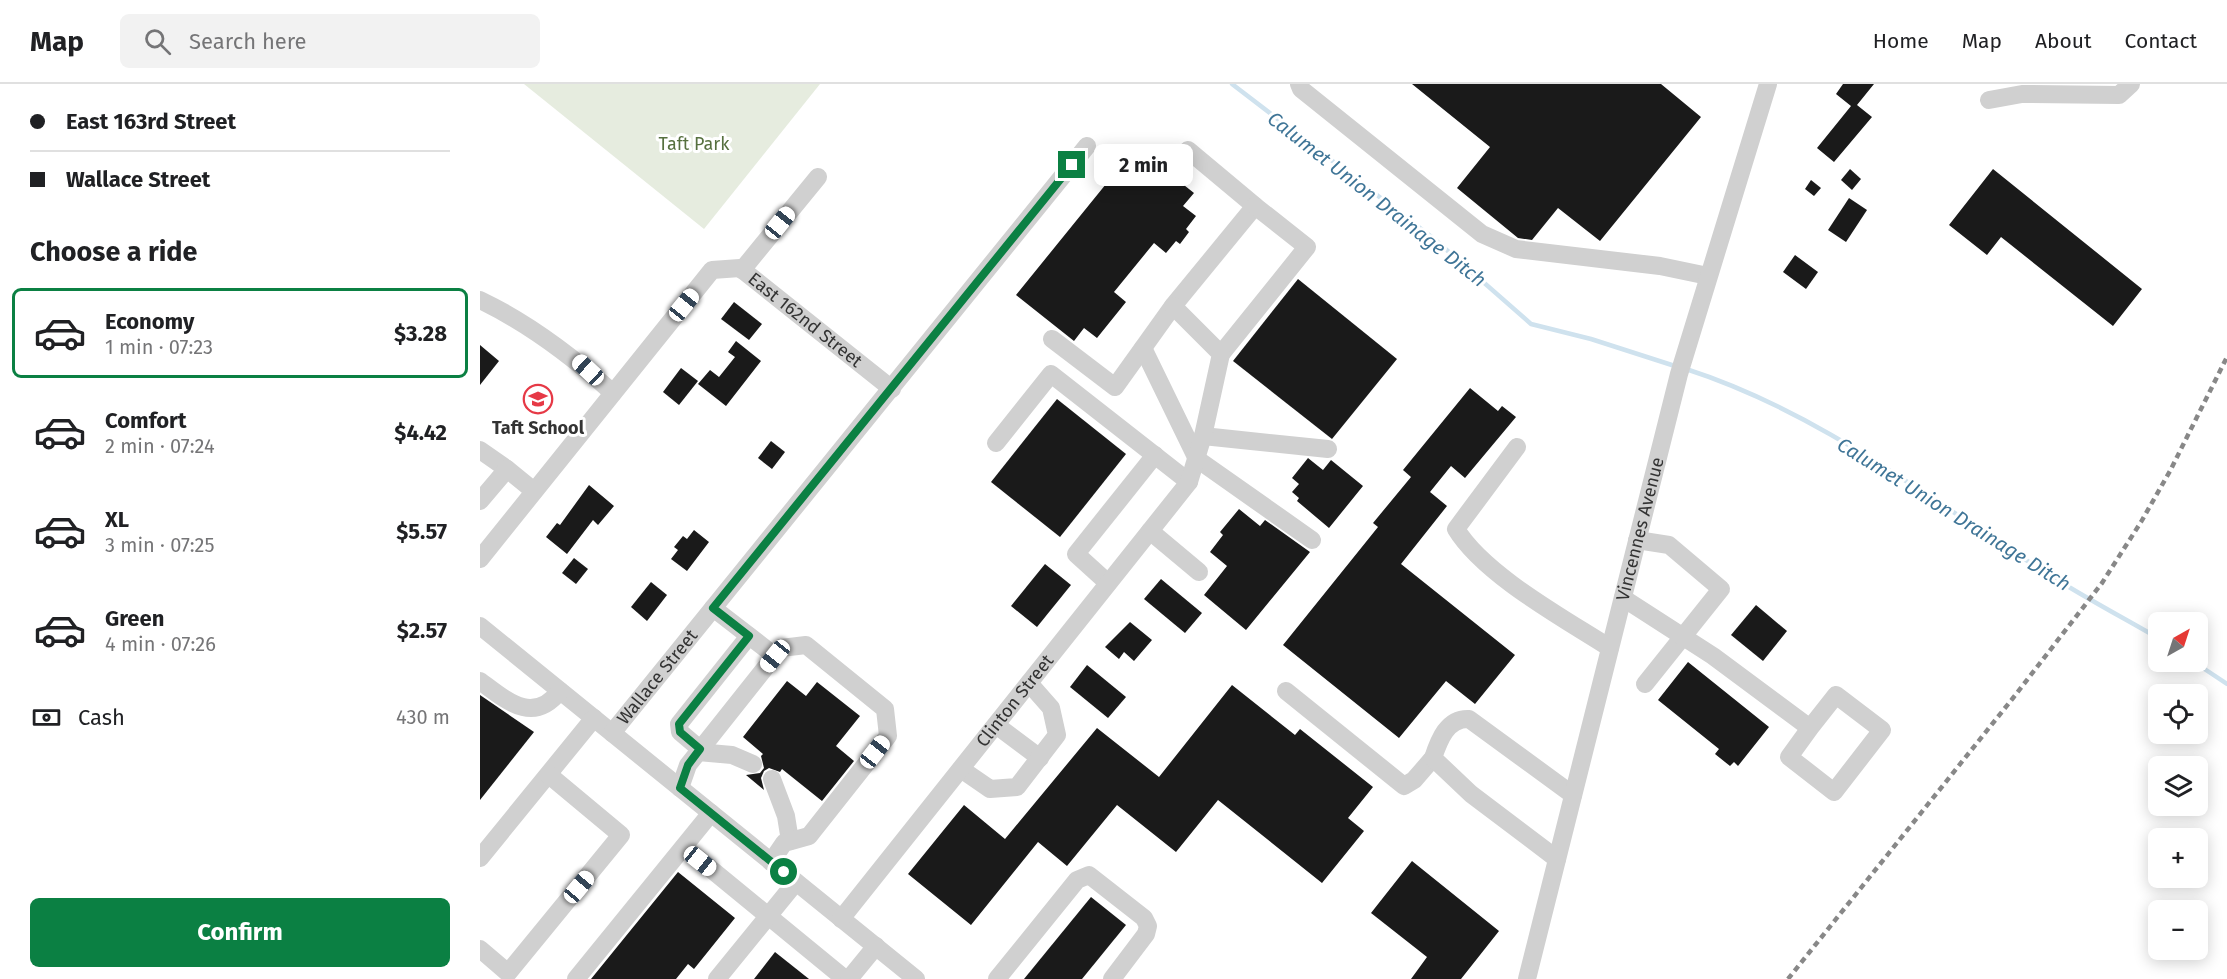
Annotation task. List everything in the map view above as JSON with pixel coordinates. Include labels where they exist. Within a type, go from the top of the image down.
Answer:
[{"type":"street","points":[[1299,84],[1301,89],[1482,234],[1516,249],[1660,266],[1708,276]]},
{"type":"street","name":"Vincennes Avenue","points":[[1527,979],[1679,374],[1767,84]]},
{"type":"street","points":[[1989,100],[2022,94],[2119,95],[2131,84]]},
{"type":"street","name":"Wallace Street","points":[[612,733],[1087,146]]},
{"type":"street","points":[[1173,306],[1221,354],[1307,247],[1188,150]]},
{"type":"street","points":[[742,270],[818,177]]},
{"type":"street","points":[[1052,339],[1115,387],[1173,306],[1256,206]]},
{"type":"street","name":"East 162nd Street","points":[[613,393],[712,270],[742,270],[891,388]]},
{"type":"street","points":[[480,300],[514,317],[575,358],[613,393],[480,559]]},
{"type":"street","points":[[1143,348],[1197,459],[1311,540]]},
{"type":"street","name":"Clinton Street","points":[[842,919],[1189,482],[1203,436],[1221,354]]},
{"type":"street","points":[[996,443],[1051,374],[1189,482]]},
{"type":"street","points":[[1203,436],[1328,449]]},
{"type":"street","points":[[1517,447],[1456,530],[1488,564],[1506,578],[1610,648]]},
{"type":"street","points":[[480,450],[534,491]]},
{"type":"street","points":[[1108,583],[1076,554],[1155,455]]},
{"type":"street","points":[[480,501],[507,470]]},
{"type":"street","points":[[1150,531],[1199,572]]},
{"type":"street","points":[[1637,540],[1669,545],[1721,589],[1645,684]]},
{"type":"street","points":[[1623,598],[1683,636],[1810,728]]},
{"type":"street","points":[[713,608],[775,656]]},
{"type":"street","points":[[480,626],[913,978]]},
{"type":"street","points":[[749,636],[679,724],[680,732],[699,750],[732,755],[753,764]]},
{"type":"street","points":[[680,788],[688,765],[781,648],[806,645],[885,709],[888,736],[809,836],[784,843],[771,862]]},
{"type":"street","points":[[480,681],[512,704],[531,709],[550,703],[560,691]]},
{"type":"street","points":[[961,769],[990,789],[1017,787],[1040,758],[1057,735],[1052,708],[1029,683]]},
{"type":"street","points":[[1287,690],[1404,786],[1414,780],[1433,758],[1443,734],[1451,725],[1460,719],[1469,719],[1573,795]]},
{"type":"street","points":[[1836,695],[1882,730],[1834,792],[1789,757],[1810,728],[1836,695]]},
{"type":"street","points":[[480,858],[594,718]]},
{"type":"street","points":[[996,725],[1040,758]]},
{"type":"street","points":[[1433,758],[1471,794],[1557,859]]},
{"type":"street","points":[[480,950],[508,973],[621,835],[549,775]]},
{"type":"street","points":[[772,779],[786,816],[790,841]]},
{"type":"street","points":[[576,979],[711,813]]},
{"type":"street","points":[[684,847],[847,979],[876,946]]},
{"type":"street","points":[[997,979],[1077,880],[1089,875],[1144,918],[1148,926],[1146,934],[1112,979]]},
{"type":"street","points":[[717,979],[796,882]]},
{"type":"green space","name":"Taft Park","points":[[524,84],[820,84],[704,229]]},
{"type":"building","points":[[1412,84],[1661,84],[1701,117],[1600,241],[1558,208],[1532,240],[1518,238],[1457,188],[1490,147]]},
{"type":"building","points":[[1843,84],[1874,84],[1857,105],[1872,117],[1834,162],[1817,148],[1851,106],[1836,94]]},
{"type":"building","points":[[1136,147],[1194,193],[1183,206],[1196,216],[1186,229],[1189,232],[1180,244],[1176,241],[1166,253],[1154,243],[1114,292],[1126,302],[1097,338],[1084,328],[1074,341],[1016,295]]},
{"type":"building","points":[[1850,169],[1861,179],[1852,190],[1841,180]]},
{"type":"building","points":[[1993,169],[2142,289],[2113,326],[2001,237],[1987,255],[1949,225]]},
{"type":"building","points":[[1811,180],[1821,188],[1814,196],[1805,189]]},
{"type":"building","points":[[1849,198],[1867,210],[1846,242],[1828,230]]},
{"type":"building","points":[[1795,255],[1818,272],[1806,289],[1783,272]]},
{"type":"building","points":[[1298,279],[1397,359],[1332,439],[1233,361]]},
{"type":"building","points":[[734,302],[762,324],[749,340],[721,319]]},
{"type":"building","points":[[736,341],[761,361],[726,406],[698,384],[710,370],[719,377],[735,357],[728,352]]},
{"type":"building","points":[[480,345],[499,361],[480,385]]},
{"type":"building","points":[[681,368],[698,381],[679,405],[663,392]]},
{"type":"building","points":[[1470,388],[1498,411],[1502,406],[1516,417],[1465,478],[1451,466],[1430,492],[1447,506],[1401,564],[1515,655],[1475,704],[1446,681],[1399,738],[1283,645],[1378,527],[1373,523],[1411,477],[1403,470]]},
{"type":"building","points":[[1057,399],[1126,454],[1060,537],[991,482]]},
{"type":"building","points":[[771,441],[785,452],[772,469],[758,458]]},
{"type":"building","points":[[1308,458],[1323,470],[1331,460],[1363,486],[1329,528],[1297,501],[1299,498],[1292,492],[1299,484],[1292,478]]},
{"type":"building","points":[[589,485],[614,506],[598,525],[593,520],[567,554],[546,537],[557,523],[560,525]]},
{"type":"building","points":[[1239,509],[1260,526],[1265,520],[1310,552],[1246,630],[1204,595],[1227,566],[1210,552],[1223,535],[1220,532]]},
{"type":"building","points":[[694,530],[709,542],[687,571],[671,559],[678,550],[674,547],[683,536],[687,539]]},
{"type":"building","points":[[574,558],[588,569],[576,584],[562,573]]},
{"type":"building","points":[[1045,564],[1071,585],[1037,627],[1011,606]]},
{"type":"building","points":[[1161,579],[1202,613],[1185,633],[1144,599]]},
{"type":"building","points":[[651,582],[667,595],[647,621],[631,607]]},
{"type":"building","points":[[1756,605],[1787,631],[1763,661],[1731,635]]},
{"type":"building","points":[[1130,622],[1152,640],[1134,661],[1124,652],[1119,659],[1105,647]]},
{"type":"building","points":[[1688,662],[1769,727],[1738,766],[1734,762],[1730,766],[1715,754],[1719,749],[1658,700]]},
{"type":"building","points":[[1087,665],[1126,697],[1108,718],[1070,687]]},
{"type":"building","points":[[787,681],[806,696],[817,682],[860,716],[836,746],[854,761],[822,801],[782,769],[780,772],[769,768],[764,771],[761,778],[764,790],[746,775],[760,773],[764,768],[761,756],[763,754],[743,737]]},
{"type":"building","points":[[1232,685],[1295,735],[1300,729],[1373,787],[1348,818],[1364,831],[1322,883],[1218,800],[1176,852],[1117,805],[1067,866],[1038,842],[971,925],[908,874],[964,805],[1005,839],[1097,728],[1159,777]]},
{"type":"building","points":[[480,695],[534,732],[480,800]]},
{"type":"building","points":[[1412,861],[1499,931],[1461,979],[1411,979],[1427,957],[1371,913]]},
{"type":"building","points":[[678,872],[735,918],[694,969],[688,964],[676,979],[591,979]]},
{"type":"building","points":[[1091,897],[1126,925],[1082,979],[1024,979]]},
{"type":"building","points":[[775,952],[809,979],[754,979]]},
{"type":"waterway","name":"Calumet Union Drainage Ditch","points":[[1232,84],[1433,238],[1531,324],[1591,339],[1678,367]]},
{"type":"waterway","name":"Calumet Union Drainage Ditch","points":[[1686,369],[1737,388],[1787,411],[1834,437],[2064,584],[2148,632]]},
{"type":"waterway","name":"Calumet Union Drainage Ditch","points":[[2208,671],[2227,684]]},
{"type":"railway","points":[[1788,979],[2102,583],[2170,471],[2227,357]]},
{"type":"place","name":"Taft School","points":[[538,399]]},
{"type":"route","points":[[784,872],[680,788],[688,765],[700,749],[680,732],[679,724],[749,636],[713,608],[1072,165]]}]
